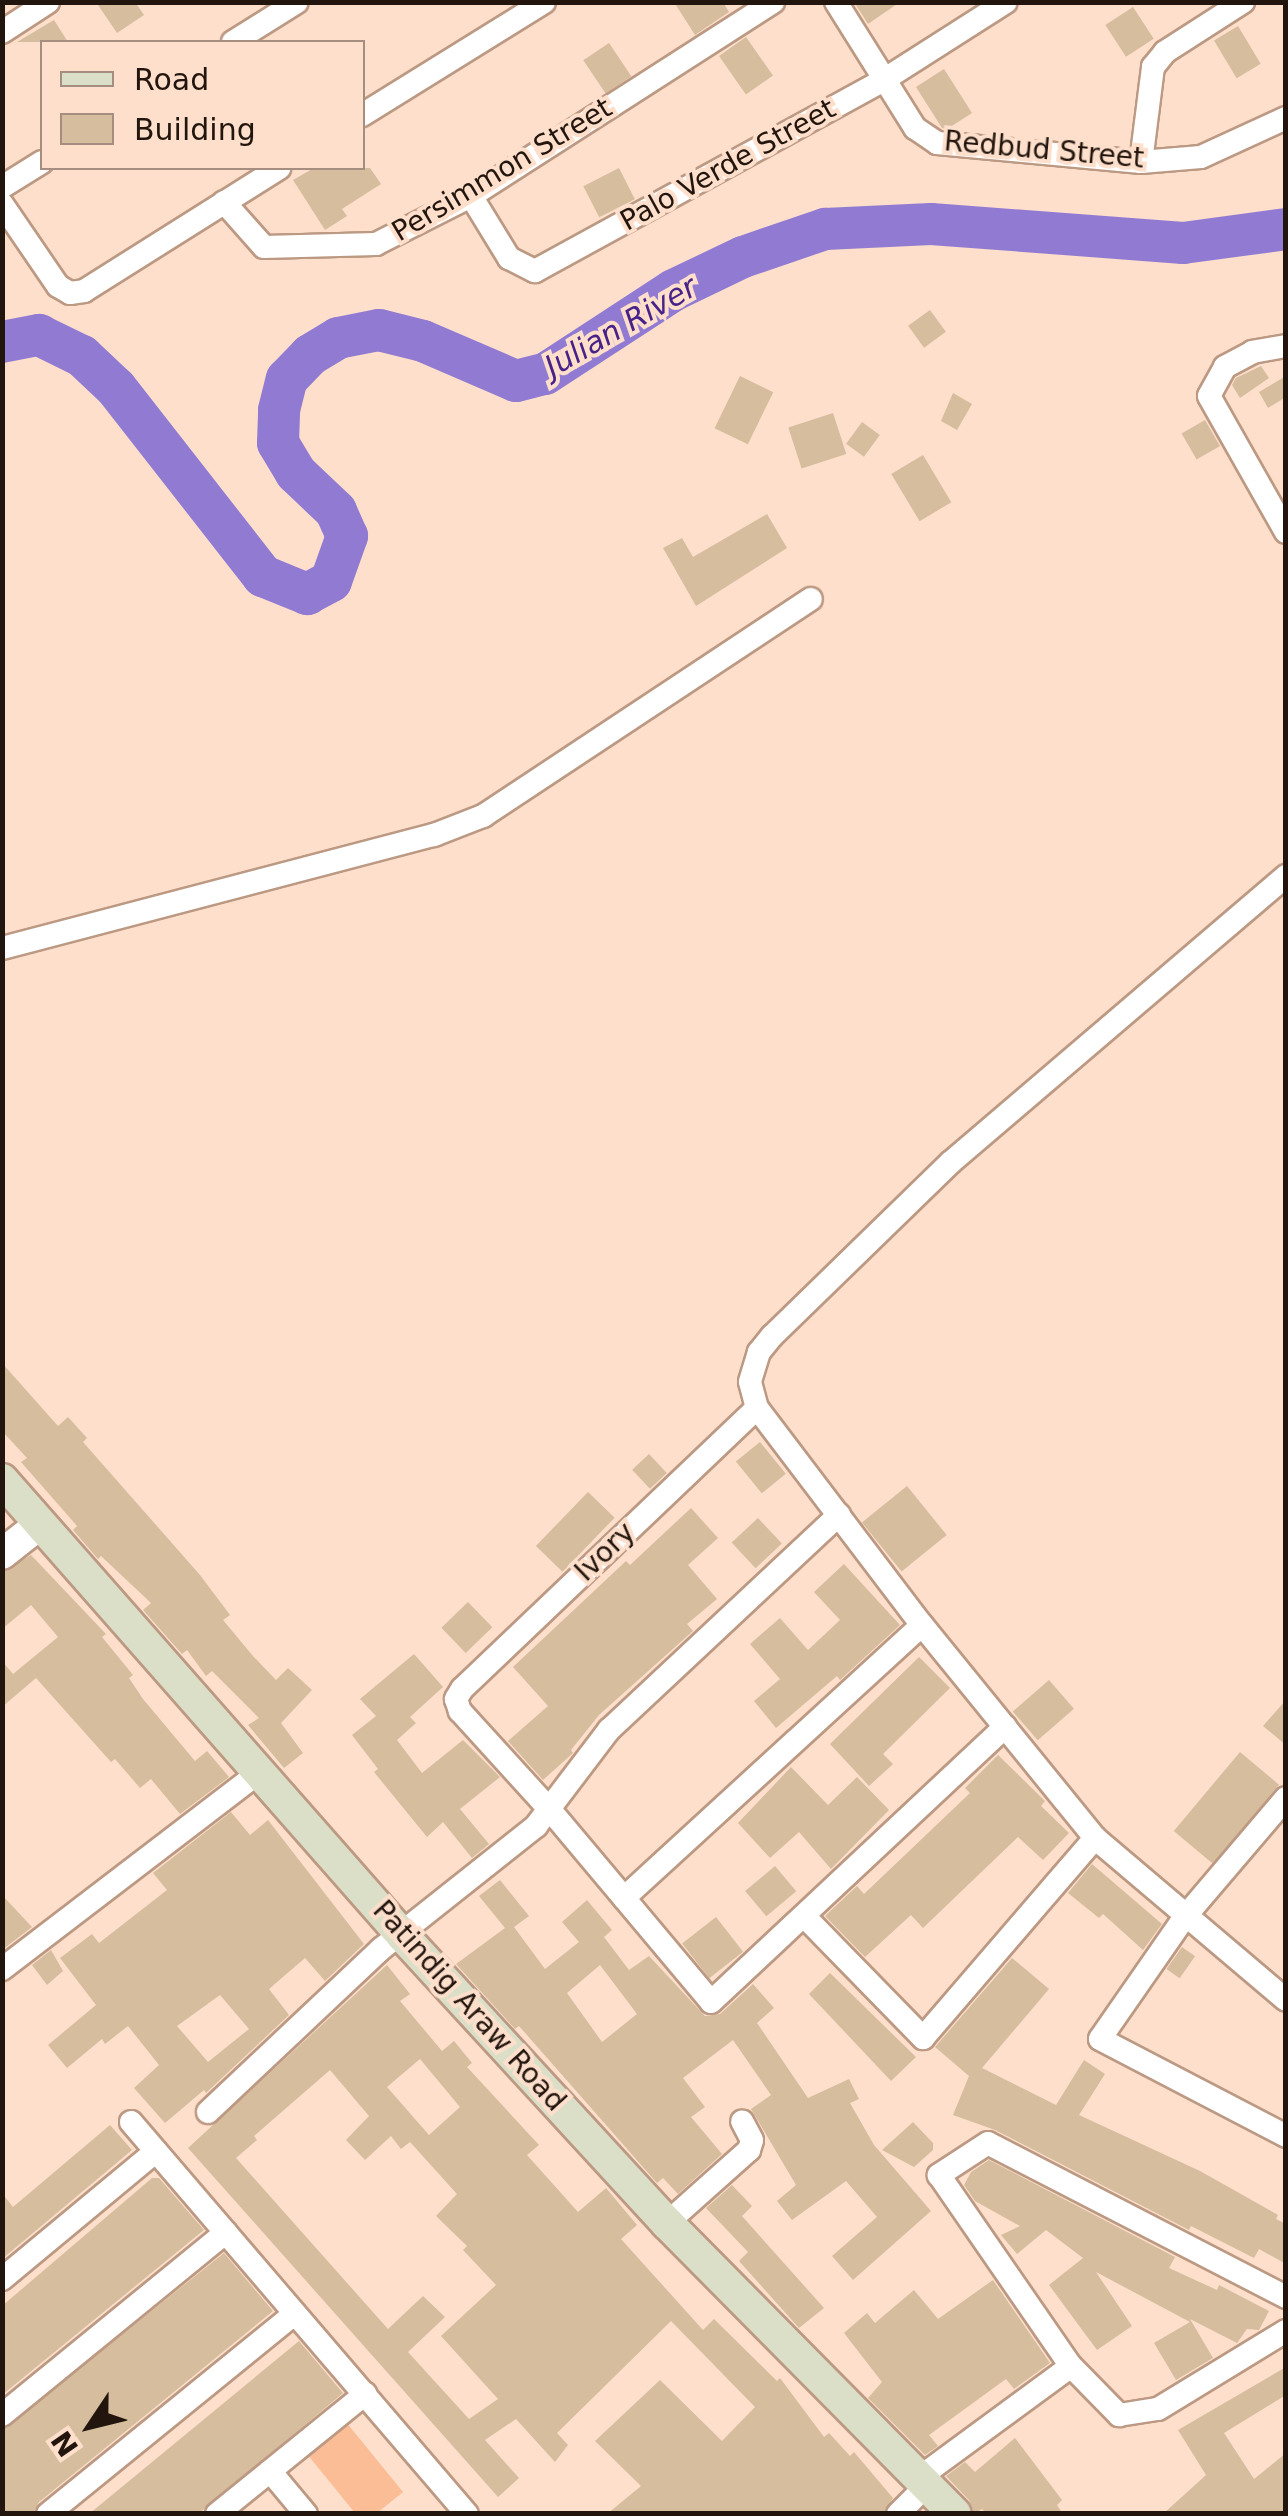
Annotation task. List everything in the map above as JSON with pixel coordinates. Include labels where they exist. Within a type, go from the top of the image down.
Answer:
[{"type":"main road","name":"Patindig Araw Road","points":[[2,1480],[403,1936],[666,2223],[956,2514]]},
{"type":"street","points":[[2,32],[48,2]]},
{"type":"street","points":[[236,40],[297,2]]},
{"type":"street","points":[[365,114],[544,2]]},
{"type":"street","name":"Persimmon Street","points":[[224,202],[264,246],[376,244],[471,196],[773,2]]},
{"type":"street","name":"Redbud Street","points":[[836,2],[915,128],[937,143],[1141,162],[1201,157],[1286,118]]},
{"type":"street","name":"Palo Verde Street","points":[[471,196],[509,258],[535,271],[884,79],[1006,2]]},
{"type":"street","points":[[1141,162],[1154,67],[1165,52],[1243,2]]},
{"type":"street","points":[[2,187],[40,163]]},
{"type":"street","points":[[2,204],[58,286],[70,293],[84,291],[276,170]]},
{"type":"street","points":[[1282,353],[1253,352],[1225,367],[1210,396],[1277,495],[1286,532]]},
{"type":"street","points":[[2,948],[434,835],[482,816],[811,599]]},
{"type":"street","points":[[1286,876],[952,1162],[772,1336],[753,1367],[750,1382],[757,1408],[922,1625],[1096,1838],[1184,1918],[1286,2000]]},
{"type":"street","name":"Ivory","points":[[551,1811],[460,1711],[456,1699],[462,1688],[757,1408]]},
{"type":"street","points":[[208,2112],[326,1997],[551,1811],[608,1730],[839,1515]]},
{"type":"street","points":[[2,1554],[40,1524]]},
{"type":"street","points":[[624,1898],[922,1625]]},
{"type":"street","points":[[551,1811],[711,2002],[806,1918],[1006,1726]]},
{"type":"street","points":[[2,1969],[261,1771]]},
{"type":"street","points":[[1286,1798],[1184,1918],[1100,2039],[1286,2136]]},
{"type":"street","points":[[806,1918],[923,2038],[1096,1838]]},
{"type":"street","points":[[666,2223],[749,2150],[752,2140],[742,2121]]},
{"type":"street","points":[[131,2122],[467,2514]]},
{"type":"street","points":[[1286,2297],[988,2143],[939,2175],[1071,2366],[1119,2415],[1158,2409],[1286,2331]]},
{"type":"street","points":[[2,2279],[156,2151]]},
{"type":"street","points":[[2,2415],[226,2232]]},
{"type":"street","points":[[48,2514],[295,2312]]},
{"type":"street","points":[[898,2514],[923,2481],[1071,2366]]},
{"type":"street","points":[[217,2514],[365,2394]]},
{"type":"street","points":[[270,2471],[306,2514]]},
{"type":"shaded area","points":[[346,2422],[403,2492],[377,2513],[355,2513],[307,2454]]},
{"type":"building","points":[[96,2],[135,2],[144,15],[117,33]]},
{"type":"building","points":[[674,2],[723,2],[729,12],[695,35]]},
{"type":"building","points":[[854,2],[900,2],[868,24]]},
{"type":"building","points":[[1133,7],[1154,39],[1126,57],[1105,25]]},
{"type":"building","points":[[54,20],[67,40],[40,40],[17,42]]},
{"type":"building","points":[[1238,26],[1261,64],[1237,78],[1214,40]]},
{"type":"building","points":[[746,37],[773,76],[746,94],[719,56]]},
{"type":"building","points":[[609,43],[631,76],[606,93],[583,60]]},
{"type":"building","points":[[944,69],[972,113],[947,129],[942,128],[916,87]]},
{"type":"building","points":[[370,168],[381,184],[342,209],[347,216],[325,230],[293,180],[310,170]]},
{"type":"building","points":[[619,168],[635,199],[599,217],[583,186]]},
{"type":"building","points":[[930,310],[946,332],[924,348],[908,326]]},
{"type":"building","points":[[1261,366],[1269,378],[1240,398],[1232,385],[1236,378]]},
{"type":"building","points":[[740,376],[773,392],[748,444],[715,428]]},
{"type":"building","points":[[1286,376],[1286,397],[1268,408],[1259,392]]},
{"type":"building","points":[[953,393],[972,404],[957,430],[941,421]]},
{"type":"building","points":[[833,413],[846,454],[802,468],[788,428]]},
{"type":"building","points":[[1205,420],[1220,446],[1197,459],[1182,434]]},
{"type":"building","points":[[862,422],[880,435],[864,457],[846,444]]},
{"type":"building","points":[[923,455],[951,502],[920,521],[891,474]]},
{"type":"building","points":[[767,514],[787,548],[696,606],[663,548],[682,538],[693,557]]},
{"type":"building","points":[[2,1363],[58,1426],[68,1417],[87,1438],[83,1442],[200,1575],[230,1615],[223,1620],[253,1656],[276,1680],[288,1668],[312,1690],[281,1723],[303,1753],[284,1768],[248,1725],[259,1718],[212,1671],[206,1676],[187,1650],[182,1654],[143,1610],[151,1603],[101,1556],[98,1559],[73,1530],[77,1526],[21,1462],[27,1458],[2,1431]]},
{"type":"building","points":[[760,1442],[786,1474],[762,1493],[736,1462]]},
{"type":"building","points":[[649,1454],[667,1473],[650,1489],[632,1470]]},
{"type":"building","points":[[907,1486],[947,1535],[902,1571],[862,1523]]},
{"type":"building","points":[[588,1492],[615,1518],[563,1572],[536,1546]]},
{"type":"building","points":[[691,1508],[718,1538],[688,1565],[717,1599],[687,1624],[693,1631],[599,1715],[571,1750],[573,1753],[543,1780],[508,1741],[548,1706],[513,1667],[626,1561],[630,1565]]},
{"type":"building","points":[[758,1518],[782,1544],[756,1568],[732,1543]]},
{"type":"building","points":[[31,1555],[106,1634],[102,1637],[133,1675],[129,1678],[143,1699],[195,1761],[207,1751],[229,1777],[180,1814],[151,1779],[140,1788],[115,1759],[111,1762],[36,1678],[2,1707],[2,1661],[13,1674],[58,1637],[31,1605],[2,1629],[2,1572]]},
{"type":"building","points":[[844,1564],[900,1625],[840,1680],[837,1676],[776,1728],[754,1701],[780,1679],[750,1644],[780,1618],[808,1650],[840,1620],[814,1592]]},
{"type":"building","points":[[468,1602],[492,1627],[466,1653],[441,1628]]},
{"type":"building","points":[[414,1654],[443,1687],[410,1717],[416,1723],[397,1740],[422,1773],[463,1740],[500,1777],[460,1809],[489,1844],[472,1858],[443,1822],[427,1837],[374,1772],[378,1769],[352,1735],[376,1716],[360,1699]]},
{"type":"building","points":[[919,1657],[950,1688],[883,1754],[893,1764],[869,1786],[830,1744]]},
{"type":"building","points":[[1049,1680],[1074,1709],[1038,1740],[1013,1711]]},
{"type":"building","points":[[1286,1700],[1286,1745],[1263,1726]]},
{"type":"building","points":[[1240,1752],[1279,1785],[1213,1864],[1174,1831]]},
{"type":"building","points":[[998,1755],[1045,1801],[1041,1806],[1069,1833],[1043,1860],[1018,1837],[923,1928],[911,1915],[865,1957],[825,1916],[857,1886],[864,1894],[970,1793],[965,1788]]},
{"type":"building","points":[[791,1767],[828,1805],[857,1777],[889,1810],[831,1869],[799,1832],[770,1858],[738,1823]]},
{"type":"building","points":[[231,1812],[250,1835],[268,1820],[364,1944],[325,1981],[305,1958],[269,1989],[289,2015],[206,2093],[204,2090],[165,2123],[134,2088],[159,2065],[128,2026],[105,2044],[102,2039],[67,2068],[48,2045],[96,2005],[60,1958],[92,1934],[99,1943],[167,1890],[153,1873]],"holes":[[[220,1995],[249,2029],[208,2062],[177,2026]]]},
{"type":"building","points":[[1092,1864],[1162,1924],[1143,1950],[1103,1914],[1099,1918],[1068,1893]]},
{"type":"building","points":[[775,1866],[796,1891],[766,1916],[745,1891]]},
{"type":"building","points":[[500,1880],[529,1916],[514,1927],[545,1969],[579,1942],[562,1922],[587,1900],[612,1930],[604,1937],[629,1970],[649,1956],[705,2016],[720,2014],[753,1984],[774,2008],[757,2023],[808,2098],[849,2079],[859,2099],[850,2103],[874,2145],[931,2211],[853,2280],[832,2256],[877,2217],[846,2181],[792,2220],[777,2201],[796,2185],[751,2109],[771,2095],[733,2040],[683,2078],[705,2107],[691,2117],[722,2154],[678,2194],[663,2178],[657,2183],[519,2026],[515,2029],[456,1964],[505,1928],[479,1896]],"holes":[[[600,1965],[637,2014],[602,2042],[567,1993]]]},
{"type":"building","points":[[2,1895],[32,1927],[2,1950]]},
{"type":"building","points":[[716,1917],[743,1952],[709,1978],[682,1943]]},
{"type":"building","points":[[1182,1947],[1195,1956],[1180,1978],[1167,1969]]},
{"type":"building","points":[[51,1950],[63,1971],[47,1985],[32,1965]]},
{"type":"building","points":[[1012,1958],[1049,1989],[982,2068],[1056,2105],[1084,2060],[1105,2074],[1079,2115],[1200,2171],[1278,2215],[1276,2219],[1286,2224],[1286,2264],[1259,2249],[1254,2258],[1191,2226],[1189,2230],[995,2130],[953,2115],[969,2076],[935,2047]]},
{"type":"building","points":[[387,1965],[410,1994],[400,2001],[442,2051],[454,2041],[472,2063],[467,2067],[539,2145],[527,2155],[578,2212],[606,2188],[637,2225],[621,2239],[703,2330],[714,2319],[777,2381],[780,2378],[824,2437],[829,2433],[850,2456],[854,2452],[893,2498],[883,2514],[607,2514],[641,2486],[595,2441],[660,2380],[722,2441],[755,2407],[671,2321],[557,2433],[568,2445],[555,2462],[516,2419],[485,2440],[519,2478],[498,2497],[188,2148]],"holes":[[[420,2059],[460,2107],[429,2135],[387,2087]],[[330,2070],[369,2116],[346,2140],[365,2160],[391,2136],[401,2149],[410,2142],[457,2194],[436,2216],[467,2246],[463,2250],[496,2285],[441,2336],[498,2399],[469,2419],[408,2352],[445,2317],[423,2296],[388,2329],[236,2158],[257,2140],[254,2136]]]},
{"type":"building","points":[[830,1973],[916,2057],[891,2081],[809,1994]]},
{"type":"building","points":[[913,2122],[933,2143],[933,2150],[914,2167],[882,2150]]},
{"type":"building","points":[[110,2125],[132,2150],[2,2259],[2,2193],[13,2207]]},
{"type":"building","points":[[989,2160],[1175,2257],[1169,2268],[1217,2290],[1219,2285],[1269,2311],[1259,2330],[1247,2329],[1237,2343],[1190,2319],[1213,2358],[1176,2380],[1154,2343],[1190,2322],[1096,2272],[1132,2326],[1097,2350],[1049,2285],[1083,2258],[1046,2230],[1017,2254],[1001,2235],[1020,2226],[975,2201],[964,2185],[971,2172]]},
{"type":"building","points":[[152,2178],[159,2178],[204,2230],[2,2395],[2,2306]]},
{"type":"building","points":[[732,2185],[752,2206],[742,2216],[824,2308],[799,2328],[739,2261],[748,2252],[706,2208]]},
{"type":"building","points":[[224,2253],[273,2311],[39,2502],[33,2514],[2,2514],[2,2430]]},
{"type":"building","points":[[993,2280],[1050,2363],[1014,2389],[1006,2379],[929,2435],[938,2446],[925,2455],[868,2398],[882,2382],[844,2333],[867,2313],[875,2323],[914,2290],[938,2319]]},
{"type":"building","points":[[299,2341],[343,2393],[203,2510],[198,2514],[89,2514]]},
{"type":"building","points":[[1286,2367],[1286,2395],[1224,2433],[1254,2479],[1286,2453],[1286,2514],[1163,2514],[1206,2475],[1178,2430]]},
{"type":"building","points":[[1015,2438],[1062,2500],[1057,2505],[1063,2514],[987,2514],[982,2509],[974,2514],[969,2500],[946,2476],[965,2462],[975,2472]]},
{"type":"waterway","name":"Julian River","points":[[2,342],[39,335],[82,356],[116,388],[263,576],[307,594],[331,581],[347,536],[336,511],[296,473],[278,443],[279,410],[287,379],[310,355],[338,338],[379,330],[423,341],[516,381],[545,374],[674,290],[743,257],[825,229],[931,224],[1183,243],[1286,229]]}]
